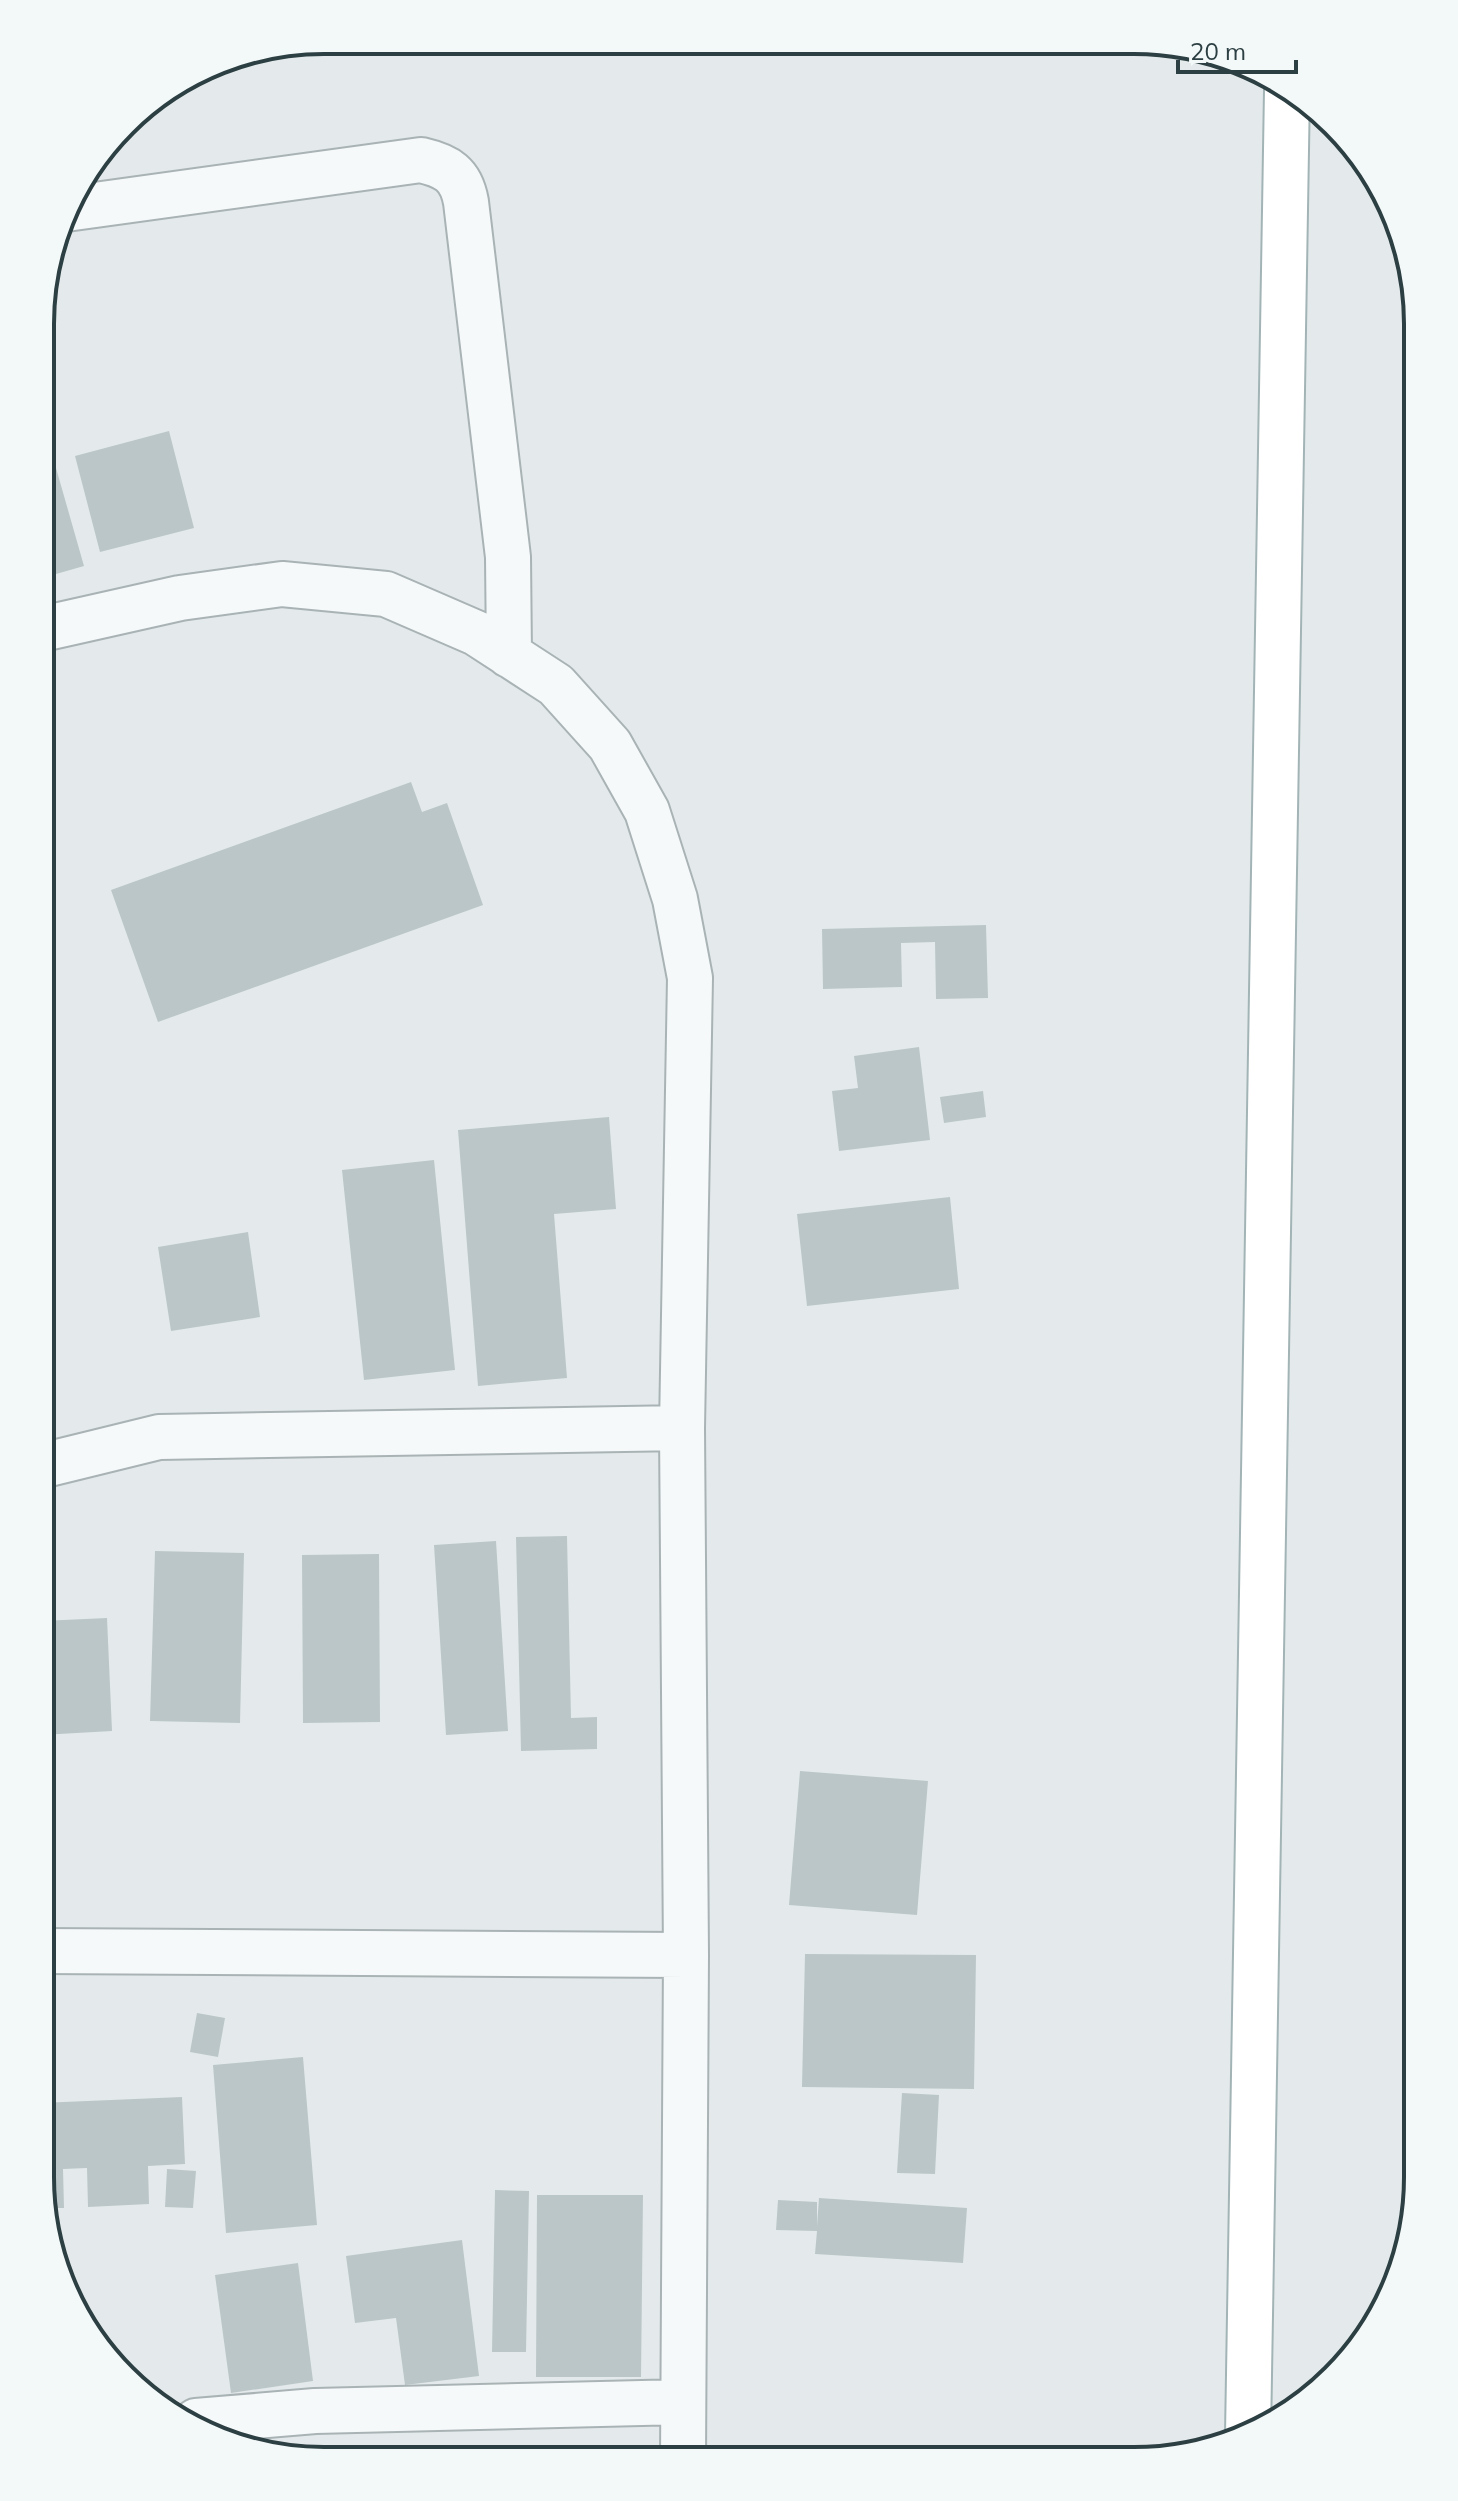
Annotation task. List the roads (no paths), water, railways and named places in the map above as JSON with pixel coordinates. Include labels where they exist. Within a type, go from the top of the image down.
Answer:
[{"type":"main road","points":[[1248,2421],[1287,102]]},
{"type":"street","points":[[82,207],[421,160],[455,173],[463,186],[466,202],[508,557],[509,655]]},
{"type":"street","points":[[54,626],[180,598],[282,584],[386,594],[476,633],[556,685],[610,745],[647,811],[675,899],[690,978],[682,1428],[686,1955],[683,2447]]},
{"type":"street","points":[[54,1463],[159,1437],[682,1428]]},
{"type":"street","points":[[54,1951],[686,1955]]},
{"type":"street","points":[[208,2420],[315,2411],[683,2402]]}]
